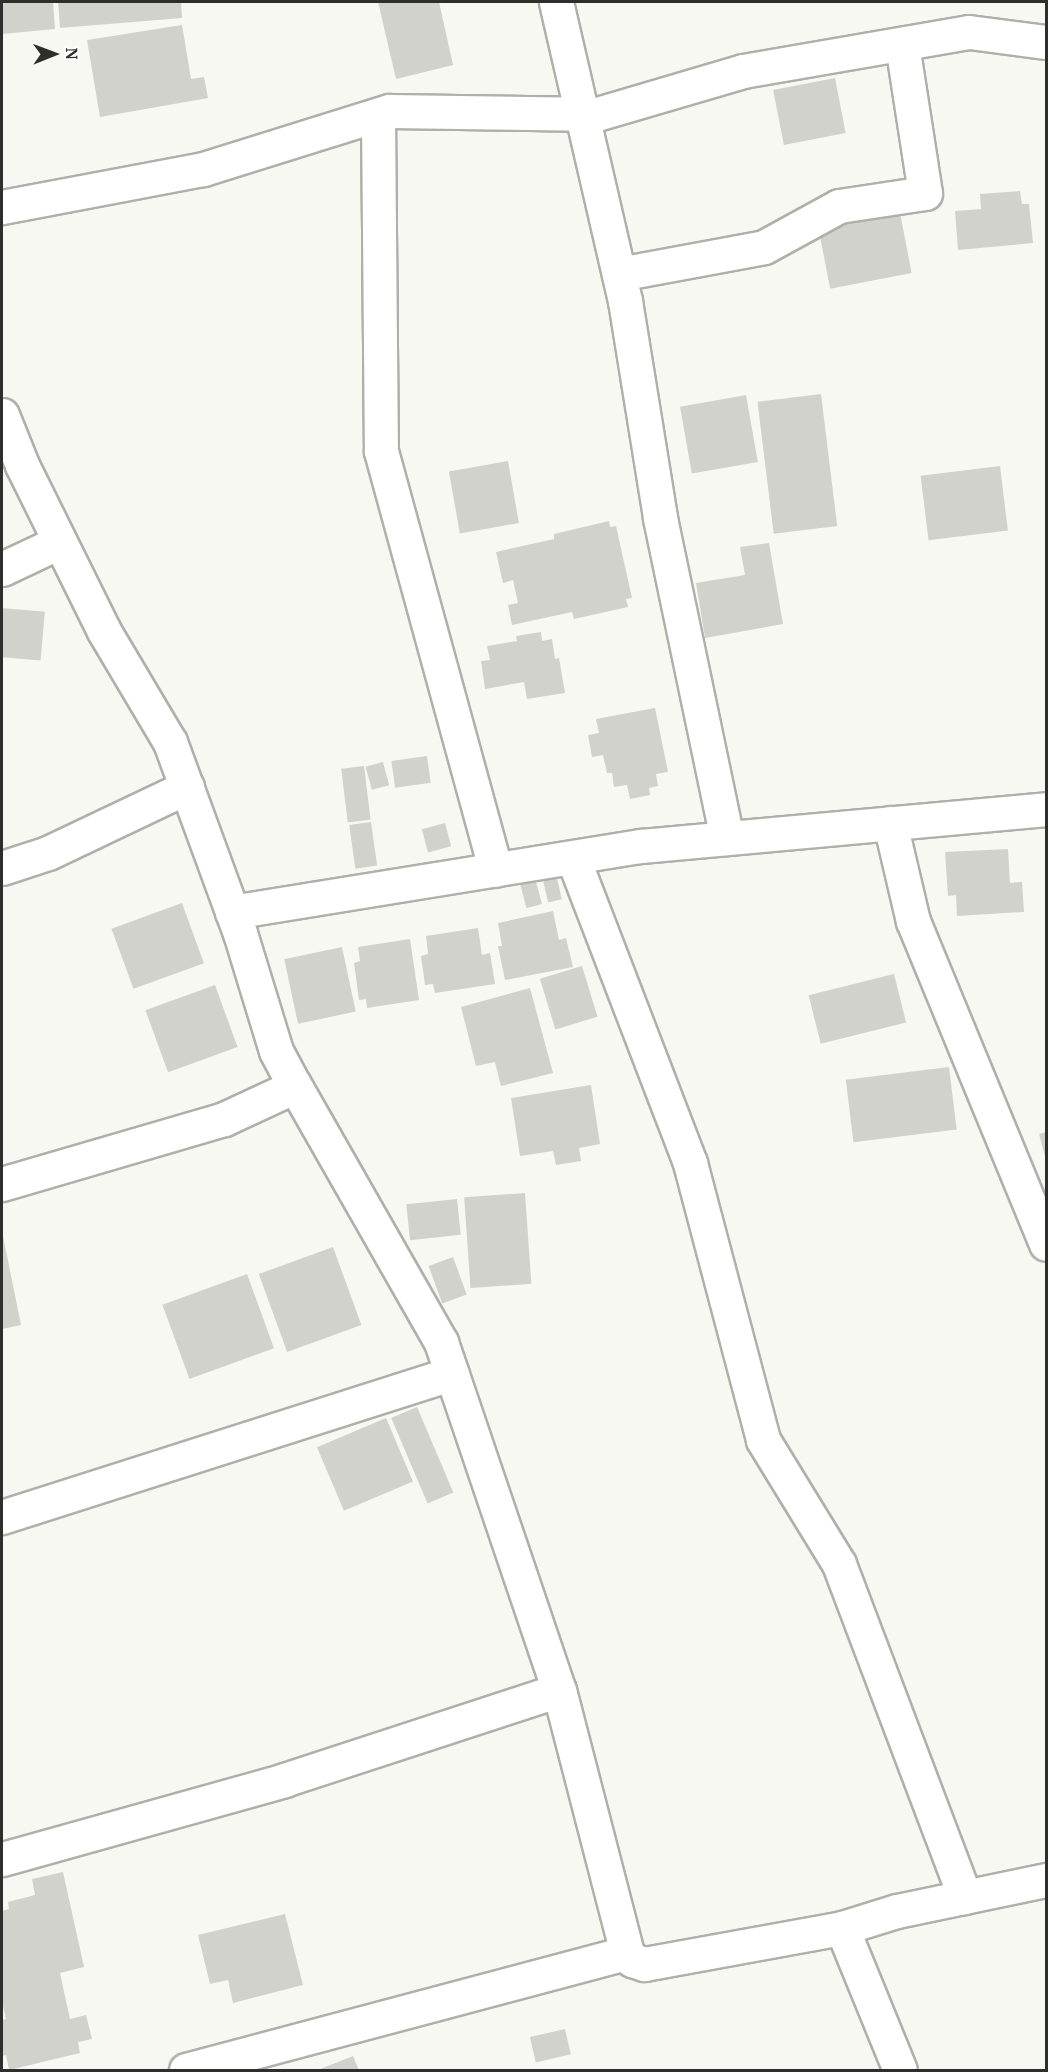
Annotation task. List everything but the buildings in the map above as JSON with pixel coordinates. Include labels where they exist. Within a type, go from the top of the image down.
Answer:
[{"type":"street","points":[[556,2],[619,274],[660,518],[727,838]]},
{"type":"street","points":[[2,207],[203,169],[389,111],[597,114],[743,71],[969,32],[1047,42]]},
{"type":"street","points":[[619,274],[764,247],[839,206],[926,193],[902,44]]},
{"type":"street","points":[[378,115],[381,452],[496,870]]},
{"type":"street","points":[[2,415],[59,542],[104,631],[170,742],[232,912],[276,1051],[441,1342],[559,1690],[627,1953],[632,1960],[644,1964],[842,1928],[897,1911],[1047,1880]]},
{"type":"street","points":[[2,569],[59,542]]},
{"type":"street","points":[[2,868],[48,853],[187,787]]},
{"type":"street","points":[[232,912],[641,846],[1047,809]]},
{"type":"street","points":[[890,823],[913,921],[1047,1244]]},
{"type":"street","points":[[573,858],[690,1163],[763,1440],[839,1564],[965,1897]]},
{"type":"street","points":[[2,1185],[224,1119],[295,1086]]},
{"type":"street","points":[[2,1517],[452,1373]]},
{"type":"street","points":[[2,1859],[284,1780],[559,1690]]},
{"type":"street","points":[[842,1928],[900,2070]]},
{"type":"street","points":[[186,2070],[627,1953]]}]
